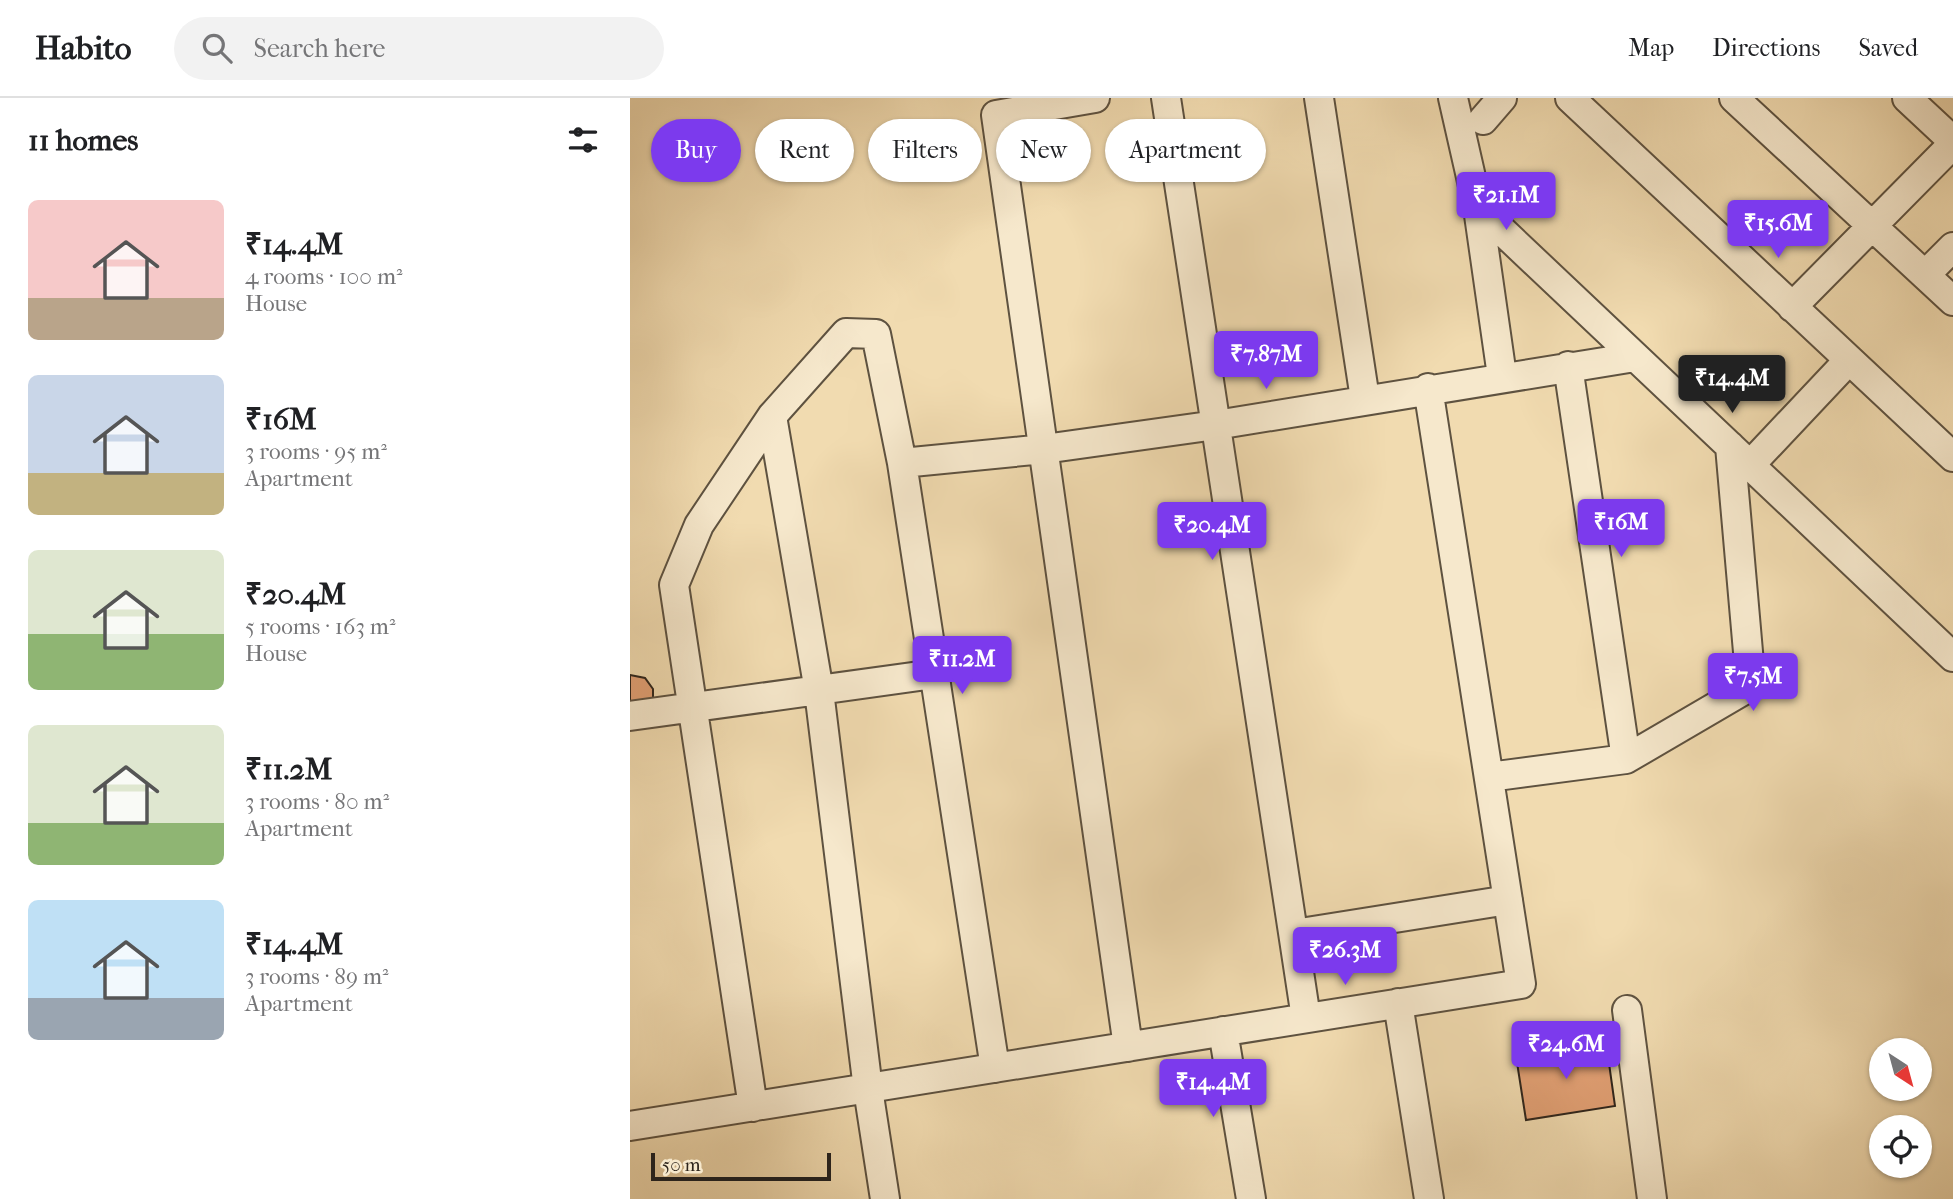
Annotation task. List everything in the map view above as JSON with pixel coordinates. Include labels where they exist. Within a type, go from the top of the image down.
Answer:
[{"type":"street","points":[[1095,98],[996,115],[1128,1047]]},
{"type":"street","points":[[1166,98],[1307,1018]]},
{"type":"street","points":[[1318,98],[1364,399]]},
{"type":"street","points":[[1454,98],[1478,208],[1502,376]]},
{"type":"street","points":[[1483,120],[1502,98]]},
{"type":"street","points":[[1570,98],[1953,457]]},
{"type":"street","points":[[1734,98],[1953,301]]},
{"type":"street","points":[[1792,307],[1953,142],[1907,98]]},
{"type":"street","points":[[1478,208],[1953,657]]},
{"type":"street","points":[[1925,275],[1953,247]]},
{"type":"street","points":[[753,1107],[674,585],[699,526],[772,416],[846,333],[876,334],[902,463],[995,1068]]},
{"type":"street","points":[[902,463],[1044,449],[1216,425],[1428,388],[1635,357]]},
{"type":"street","points":[[1740,456],[1849,360]]},
{"type":"street","points":[[1567,366],[1626,759]]},
{"type":"street","points":[[631,1118],[753,1107],[1521,984],[1428,388]]},
{"type":"street","points":[[772,416],[819,691],[884,1199]]},
{"type":"street","points":[[1489,777],[1626,759],[1751,686],[1740,456]]},
{"type":"street","points":[[630,716],[934,674]]},
{"type":"street","points":[[1293,934],[1508,900]]},
{"type":"street","points":[[1398,1003],[1429,1199]]},
{"type":"street","points":[[1628,1010],[1652,1199]]},
{"type":"street","points":[[1223,1031],[1251,1199]]},
{"type":"building","points":[[630,675],[645,678],[653,689],[653,697],[651,704],[630,711]]},
{"type":"building","points":[[1606,1042],[1615,1106],[1526,1120],[1516,1056]]}]
